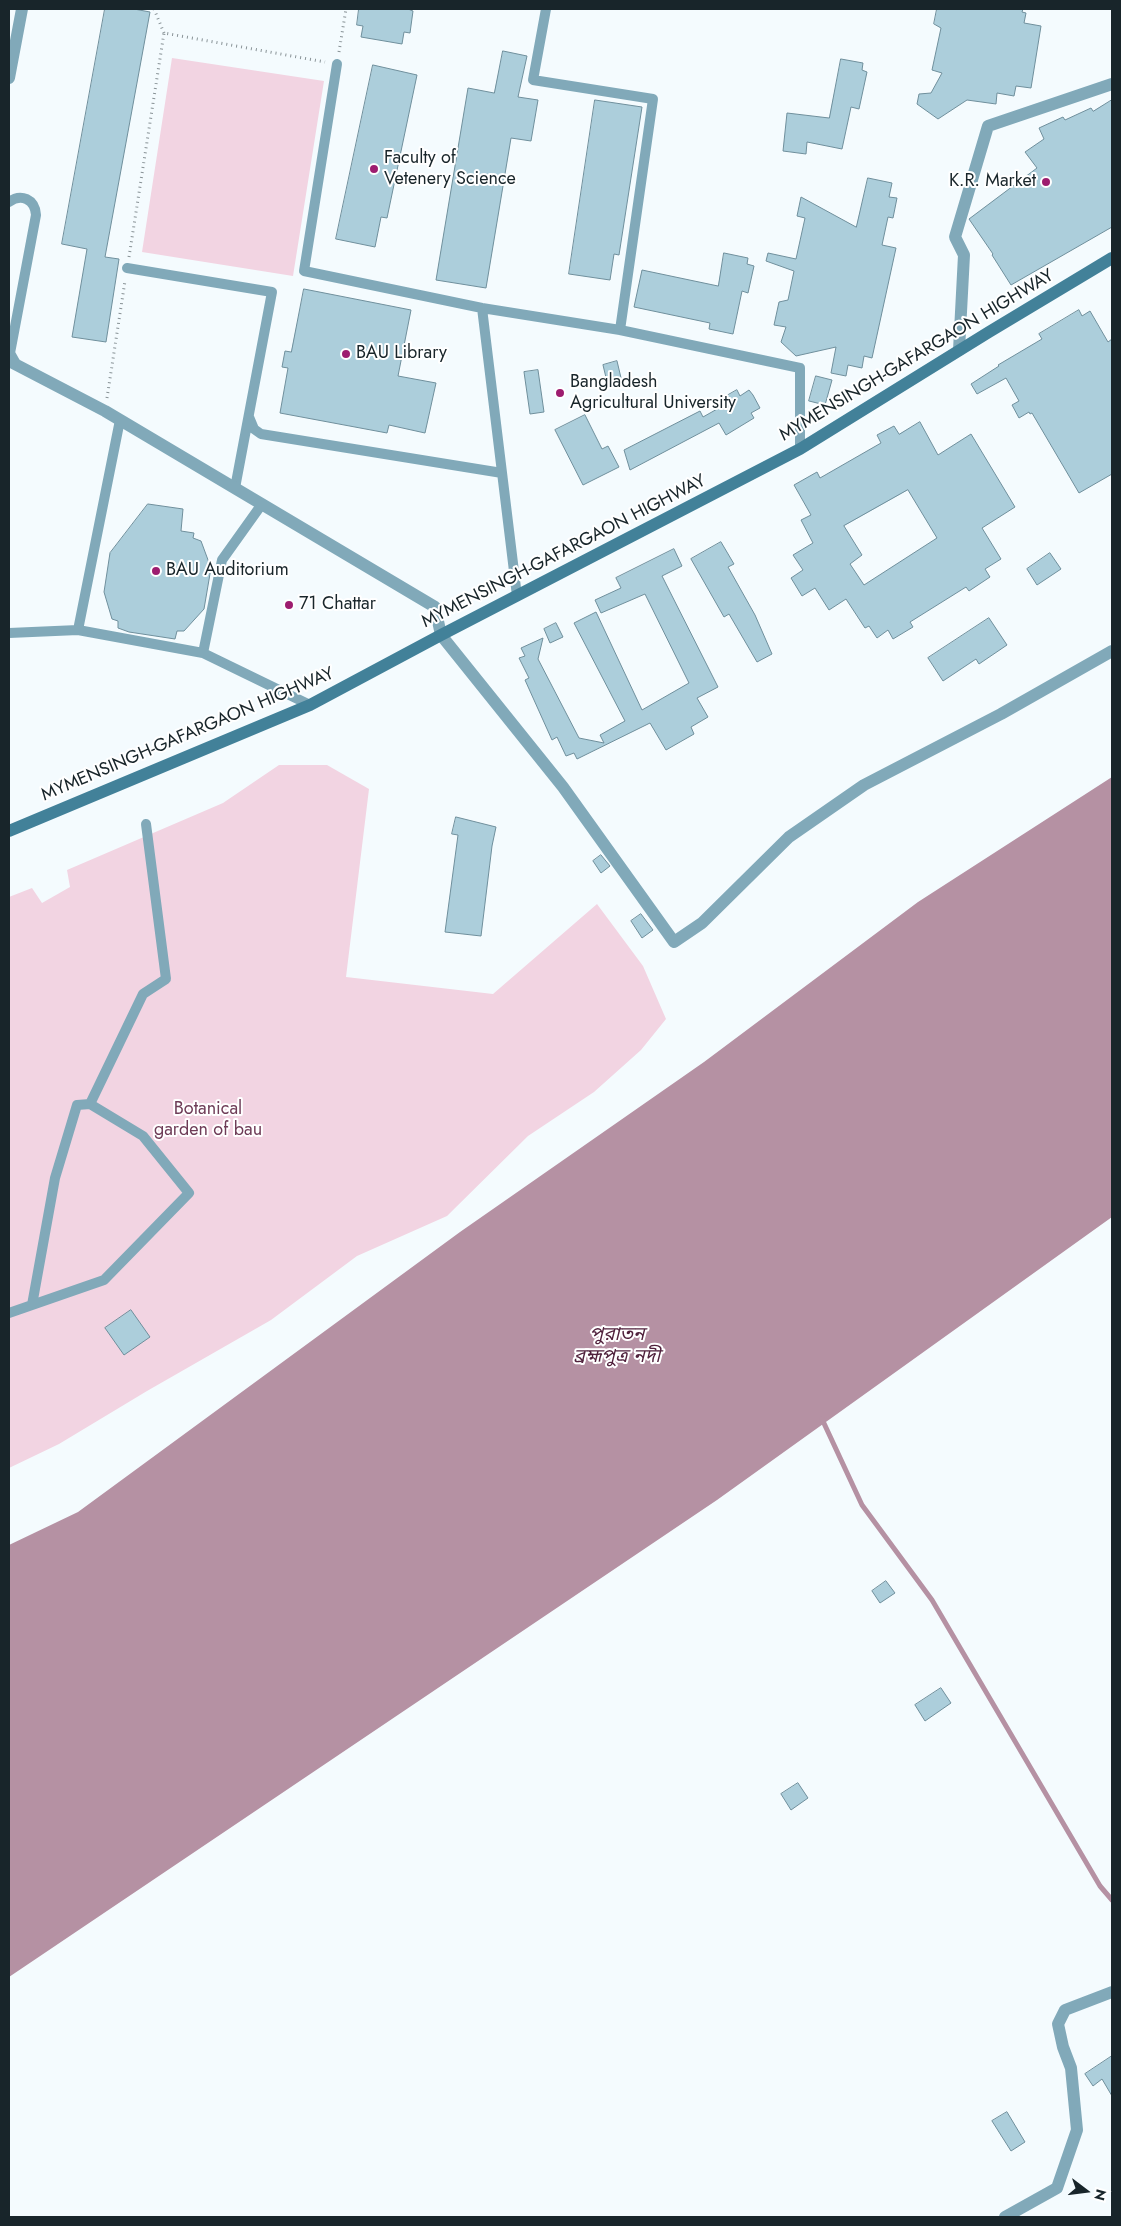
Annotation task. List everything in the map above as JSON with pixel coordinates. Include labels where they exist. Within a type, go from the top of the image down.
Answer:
[{"type":"main road","name":"MYMENSINGH-GAFARGAON HIGHWAY","points":[[9,831],[310,705],[800,449],[1112,258]]},
{"type":"street","points":[[9,78],[22,9]]},
{"type":"street","points":[[959,350],[964,255],[956,238],[988,126],[1112,84]]},
{"type":"street","points":[[12,362],[106,411],[435,607],[441,635],[563,788],[674,942],[702,923],[789,837],[864,785],[1001,714],[1112,651]]},
{"type":"street","points":[[1006,2217],[1057,2188],[1077,2130],[1071,2068],[1063,2047],[1058,2024],[1065,2010],[1112,1992]]},
{"type":"lane","points":[[546,9],[533,80],[653,99],[620,330]]},
{"type":"lane","points":[[337,64],[304,272],[482,308],[620,330],[800,368],[800,449]]},
{"type":"lane","points":[[9,191],[30,200],[36,214],[11,334],[10,353],[12,362]]},
{"type":"lane","points":[[9,202],[20,197]]},
{"type":"lane","points":[[127,268],[272,292],[236,488]]},
{"type":"lane","points":[[482,308],[517,596]]},
{"type":"lane","points":[[249,417],[254,429],[261,434],[502,473]]},
{"type":"lane","points":[[78,630],[120,420]]},
{"type":"lane","points":[[203,653],[222,560],[262,504]]},
{"type":"lane","points":[[9,633],[78,630],[203,653],[310,705]]},
{"type":"lane","points":[[90,1104],[143,994],[166,979],[146,824]]},
{"type":"lane","points":[[9,1313],[104,1280],[189,1193],[143,1136],[90,1104],[77,1105],[54,1178],[32,1305]]},
{"type":"path","points":[[106,411],[164,33],[154,9]]},
{"type":"path","points":[[164,33],[337,64],[346,9]]},
{"type":"green space","points":[[172,58],[324,81],[293,276],[142,252]]},
{"type":"green space","name":"Botanical garden of bau","points":[[279,765],[327,765],[369,789],[346,977],[493,994],[597,904],[643,966],[666,1019],[641,1050],[594,1092],[528,1136],[447,1216],[357,1256],[271,1320],[59,1444],[9,1468],[9,897],[32,888],[42,903],[70,887],[67,870],[223,803]]},
{"type":"water","name":"পুরাতন ব্রহ্মপুত্র নদী","points":[[1112,777],[1112,1217],[717,1500],[9,1977],[9,1545],[78,1512],[460,1232],[704,1062],[918,902]]},
{"type":"building","points":[[105,9],[134,9],[150,12],[105,257],[119,259],[106,342],[72,337],[87,249],[62,244]]},
{"type":"building","points":[[359,9],[408,9],[413,11],[410,33],[404,32],[402,44],[361,37],[363,26],[357,25]]},
{"type":"building","points":[[937,9],[1023,9],[1022,12],[1026,13],[1024,23],[1041,26],[1031,88],[1016,86],[1014,96],[997,93],[996,104],[967,100],[938,119],[917,104],[919,94],[931,93],[942,73],[932,70],[941,28],[934,24]]},
{"type":"building","points":[[503,51],[527,56],[518,97],[538,100],[531,141],[511,138],[486,288],[436,280],[468,88],[494,93]]},
{"type":"building","points":[[841,59],[863,63],[862,70],[867,72],[859,109],[851,107],[842,149],[807,142],[806,154],[783,151],[787,113],[829,118]]},
{"type":"building","points":[[373,65],[417,75],[387,218],[381,217],[375,247],[336,239]]},
{"type":"building","points":[[595,100],[642,107],[619,255],[614,254],[610,280],[569,274]]},
{"type":"building","name":"K.R. Market","points":[[1112,100],[1112,227],[1011,285],[969,219],[1037,168],[1025,152],[1044,139],[1039,128],[1063,117],[1065,120],[1091,108],[1093,111]]},
{"type":"building","points":[[868,178],[892,183],[889,197],[897,198],[893,218],[888,217],[882,245],[896,248],[872,358],[864,356],[862,368],[848,365],[846,376],[831,373],[836,347],[796,356],[781,342],[786,327],[774,325],[779,302],[788,300],[794,271],[766,261],[768,253],[796,259],[805,218],[797,216],[801,197],[856,227]]},
{"type":"building","points":[[724,253],[748,258],[747,264],[754,266],[748,293],[742,291],[733,334],[709,329],[710,323],[634,307],[642,270],[718,286]]},
{"type":"building","points":[[304,289],[411,310],[398,376],[436,383],[425,433],[389,425],[387,433],[280,413],[288,368],[282,367],[285,351],[291,352]]},
{"type":"building","points":[[1079,310],[1082,316],[1090,311],[1108,342],[1112,339],[1112,474],[1079,493],[1032,413],[1030,414],[1029,412],[1019,418],[1012,405],[1019,401],[1006,378],[977,394],[971,384],[998,365],[1042,339],[1039,334]]},
{"type":"building","points":[[617,361],[622,382],[608,386],[603,365]]},
{"type":"building","points":[[538,370],[544,412],[530,414],[524,372]]},
{"type":"building","points":[[816,376],[832,380],[825,405],[809,401]]},
{"type":"building","points":[[737,390],[740,396],[749,390],[753,395],[760,408],[751,413],[754,418],[726,435],[719,423],[630,470],[624,450],[700,411],[703,417],[726,404],[723,398]]},
{"type":"building","points":[[585,415],[602,449],[608,446],[619,467],[583,485],[555,430]]},
{"type":"building","points":[[920,422],[938,455],[971,434],[1015,507],[982,528],[1001,559],[985,569],[990,577],[969,591],[966,587],[910,622],[913,627],[893,639],[888,630],[877,638],[869,626],[865,628],[846,599],[829,610],[815,588],[802,596],[791,578],[803,570],[793,555],[813,543],[801,520],[811,515],[794,485],[817,472],[820,478],[881,443],[877,435],[894,426],[899,434]],"holes":[[[908,490],[937,538],[864,585],[850,564],[862,555],[844,526]]]},
{"type":"building","points":[[148,504],[183,509],[181,531],[194,533],[193,538],[201,541],[211,568],[204,609],[184,631],[177,631],[175,639],[129,632],[118,628],[118,621],[112,619],[104,592],[110,553]]},
{"type":"building","points":[[721,542],[734,564],[728,567],[755,615],[772,654],[757,662],[729,614],[724,617],[691,559]]},
{"type":"building","points":[[674,549],[682,566],[662,576],[718,687],[697,698],[708,717],[691,727],[694,734],[666,750],[650,723],[577,759],[574,753],[566,756],[557,737],[552,740],[525,680],[529,678],[519,658],[525,656],[521,648],[543,638],[538,659],[579,738],[604,743],[600,735],[625,721],[574,623],[596,612],[642,710],[689,683],[645,594],[601,613],[595,600],[621,588],[616,578]]},
{"type":"building","points":[[1050,553],[1061,569],[1037,585],[1027,569]]},
{"type":"building","points":[[989,618],[1007,645],[979,664],[976,659],[943,681],[928,658]]},
{"type":"building","points":[[556,623],[563,637],[550,643],[544,629]]},
{"type":"building","points":[[456,817],[496,827],[481,936],[445,932],[458,835],[452,834]]},
{"type":"building","points":[[601,855],[610,866],[601,873],[593,861]]},
{"type":"building","points":[[641,914],[653,930],[642,938],[631,921]]},
{"type":"building","points":[[131,1310],[150,1337],[124,1355],[105,1328]]},
{"type":"building","points":[[886,1581],[895,1593],[880,1603],[872,1591]]},
{"type":"building","points":[[941,1688],[951,1703],[925,1721],[915,1705]]},
{"type":"building","points":[[798,1783],[808,1798],[791,1810],[781,1794]]},
{"type":"building","points":[[1112,2056],[1112,2096],[1102,2079],[1093,2086],[1085,2074]]},
{"type":"building","points":[[1007,2112],[1025,2142],[1011,2151],[992,2121]]},
{"type":"waterway","points":[[822,1419],[862,1505],[932,1600],[1100,1886],[1112,1900]]},
{"type":"place","name":"Faculty of Vetenery Science","points":[[374,169]]},
{"type":"place","name":"K.R. Market","points":[[1046,182]]},
{"type":"place","name":"BAU Library","points":[[346,354]]},
{"type":"place","name":"Bangladesh Agricultural University","points":[[560,393]]},
{"type":"place","name":"BAU Auditorium","points":[[156,571]]},
{"type":"place","name":"71 Chattar","points":[[289,605]]}]
